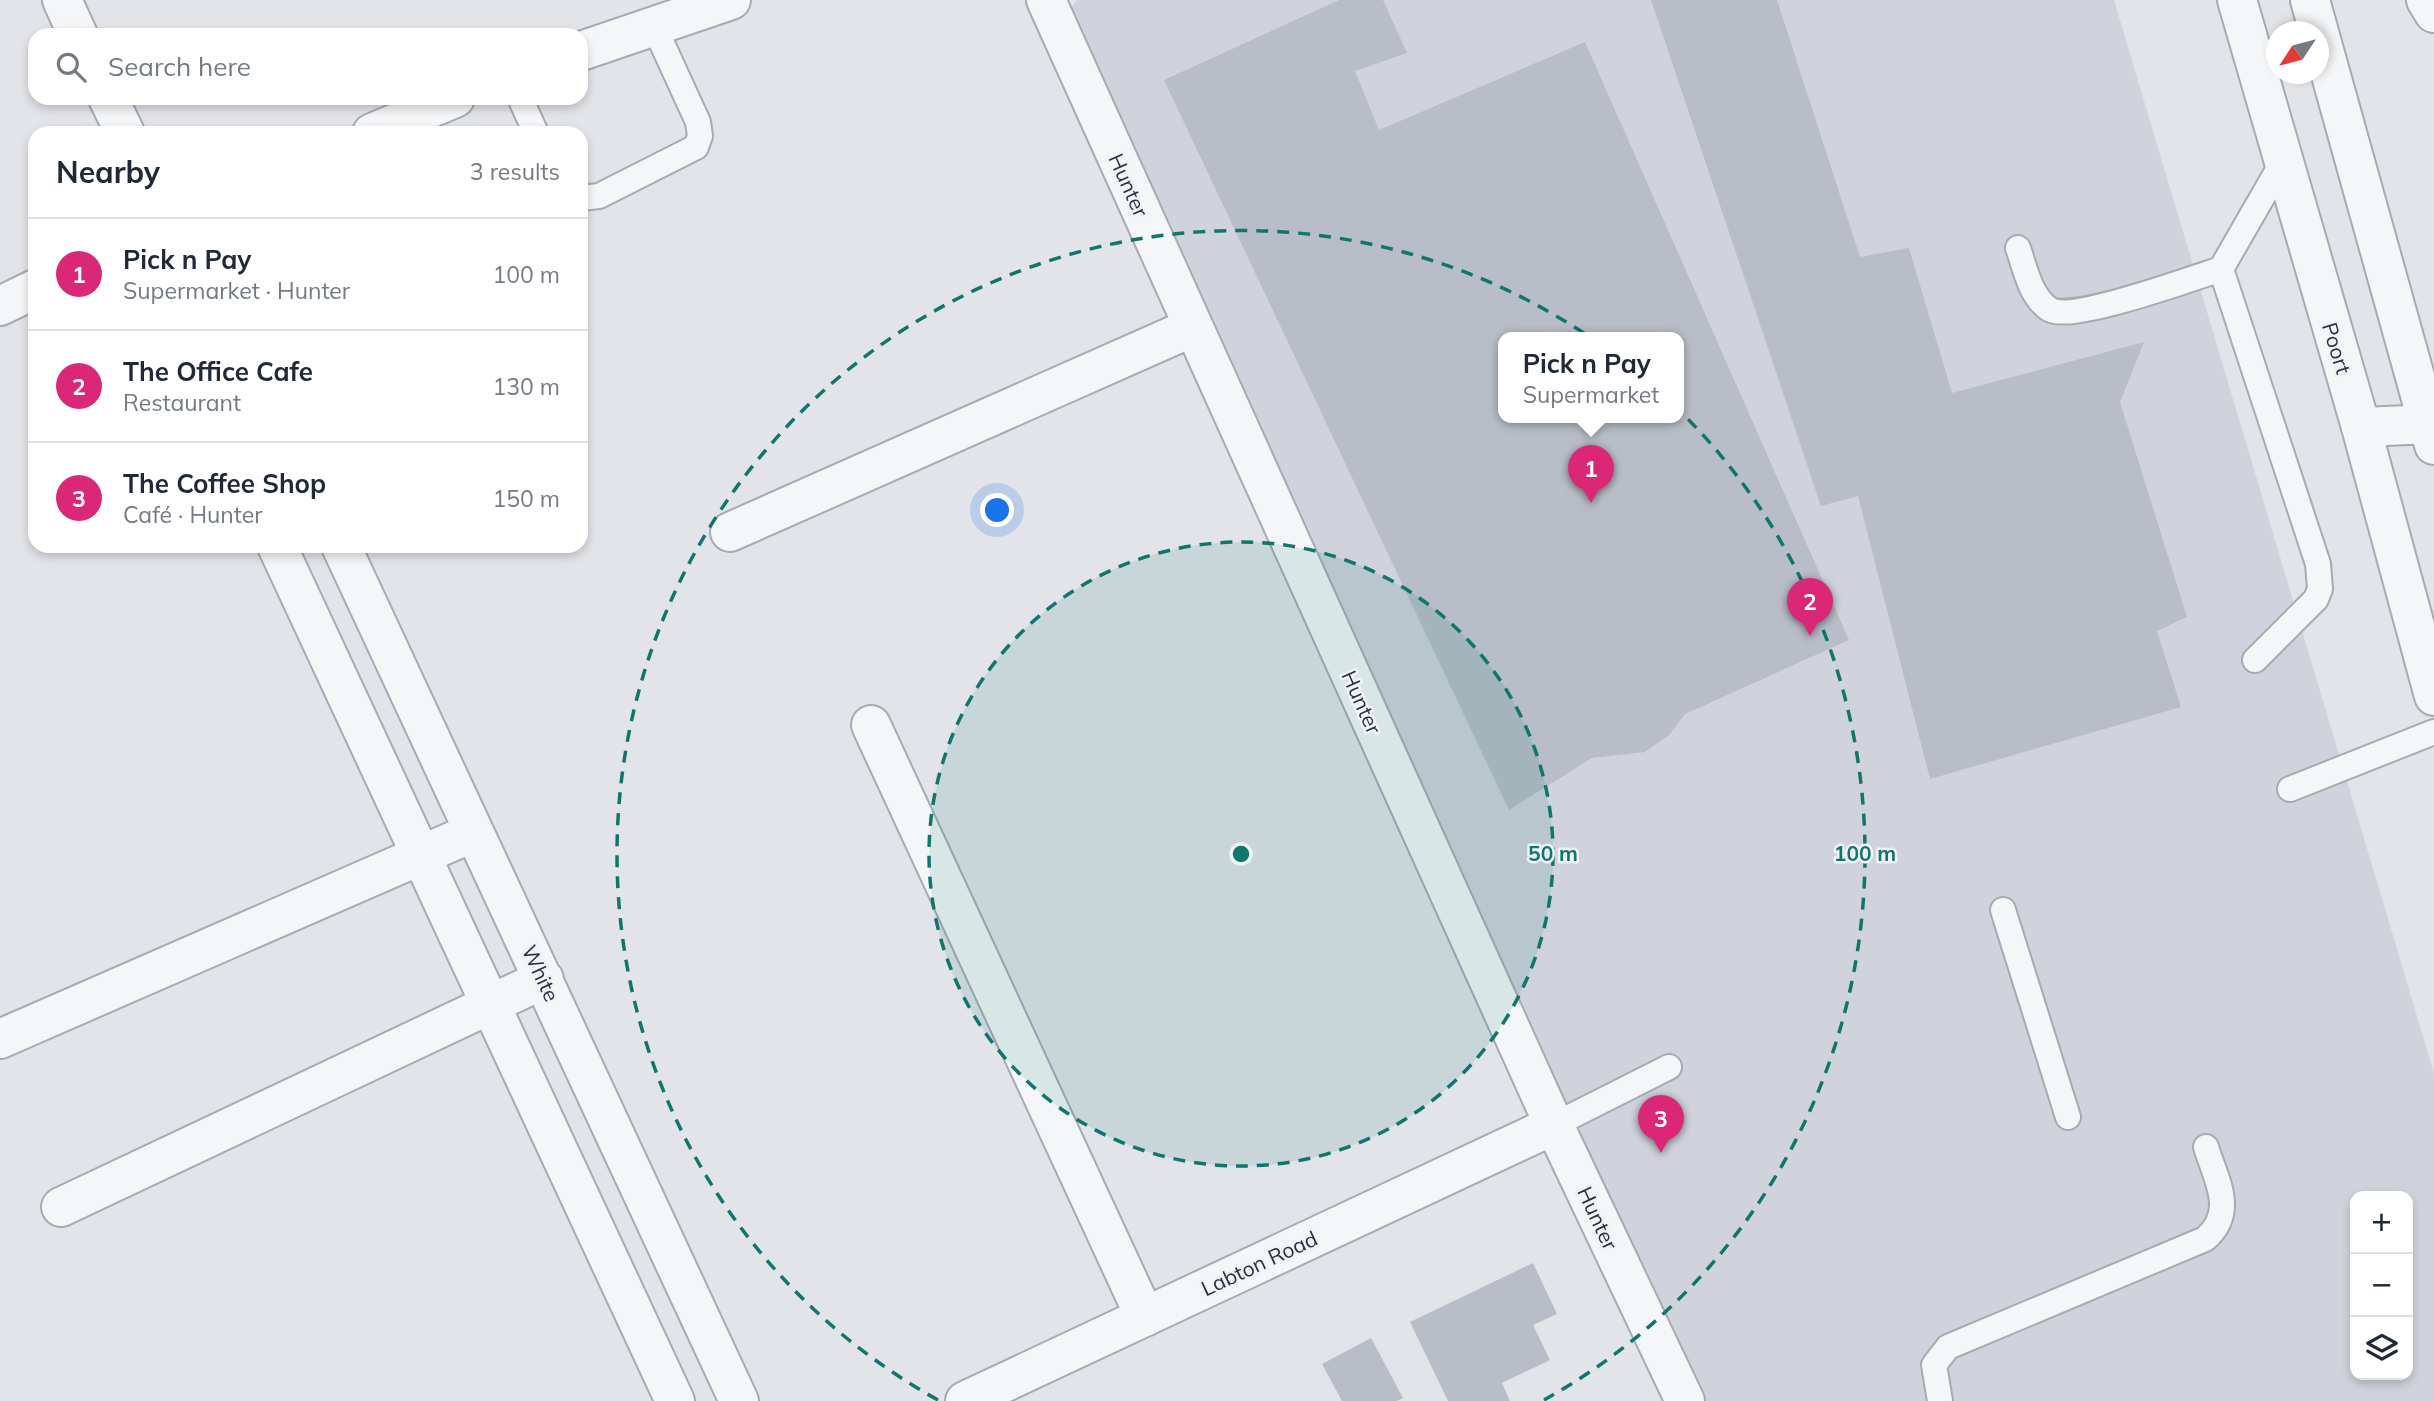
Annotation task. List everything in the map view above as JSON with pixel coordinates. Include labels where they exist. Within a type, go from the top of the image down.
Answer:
[{"type":"street","points":[[62,0],[75,28]]},
{"type":"street","points":[[588,49],[731,0]]},
{"type":"street","name":"Hunter","points":[[1046,0],[1553,1125],[1685,1401]]},
{"type":"street","name":"Poort","points":[[2236,0],[2361,427],[2434,696]]},
{"type":"street","points":[[2310,0],[2432,431],[2361,427]]},
{"type":"street","points":[[2426,0],[2434,13]]},
{"type":"street","points":[[111,105],[122,126]]},
{"type":"street","points":[[389,126],[438,105]]},
{"type":"street","points":[[0,306],[28,292]]},
{"type":"street","points":[[730,531],[1193,327]]},
{"type":"street","points":[[280,553],[674,1401]]},
{"type":"street","name":"White","points":[[344,553],[739,1401]]},
{"type":"street","points":[[871,725],[1145,1317]]},
{"type":"street","points":[[0,1039],[474,832]]},
{"type":"street","points":[[61,1207],[488,1003],[544,979]]},
{"type":"street","name":"Labton Road","points":[[965,1401],[1553,1125]]},
{"type":"lane","points":[[588,197],[599,196],[696,147],[700,136],[698,122],[654,26]]},
{"type":"lane","points":[[523,105],[533,126]]},
{"type":"lane","points":[[2018,247],[2032,288],[2042,303],[2059,313],[2077,313],[2221,269],[2282,163]]},
{"type":"lane","points":[[2221,269],[2318,564],[2320,578],[2316,599],[2255,660]]},
{"type":"lane","points":[[2290,789],[2434,732]]},
{"type":"lane","points":[[2003,911],[2068,1117]]},
{"type":"lane","points":[[1553,1125],[1669,1067]]},
{"type":"lane","points":[[1940,1401],[1934,1366],[1948,1347],[2205,1238],[2220,1226],[2223,1206],[2206,1147]]},
{"type":"shaded area","points":[[1077,0],[2114,0],[2434,1073],[2434,1401],[1698,1401],[1061,19]]},
{"type":"building","points":[[1339,0],[1383,0],[1407,53],[1355,71],[1379,130],[1585,42],[1849,640],[1685,714],[1669,735],[1645,752],[1592,758],[1509,810],[1164,80]]},
{"type":"building","points":[[1651,0],[1777,0],[1860,257],[1909,248],[1952,393],[2144,342],[2120,402],[2187,617],[2157,631],[2181,707],[1930,779],[1858,496],[1821,506]]},
{"type":"building","points":[[1533,1263],[1557,1314],[1533,1325],[1550,1360],[1502,1383],[1510,1401],[1448,1401],[1410,1322]]},
{"type":"building","points":[[1371,1338],[1403,1398],[1397,1401],[1342,1401],[1322,1364]]},
{"type":"place","name":"Pick n Pay","points":[[1591,503]]},
{"type":"place","name":"The Office Cafe","points":[[1810,636]]},
{"type":"place","name":"The Coffee Shop","points":[[1661,1153]]}]
